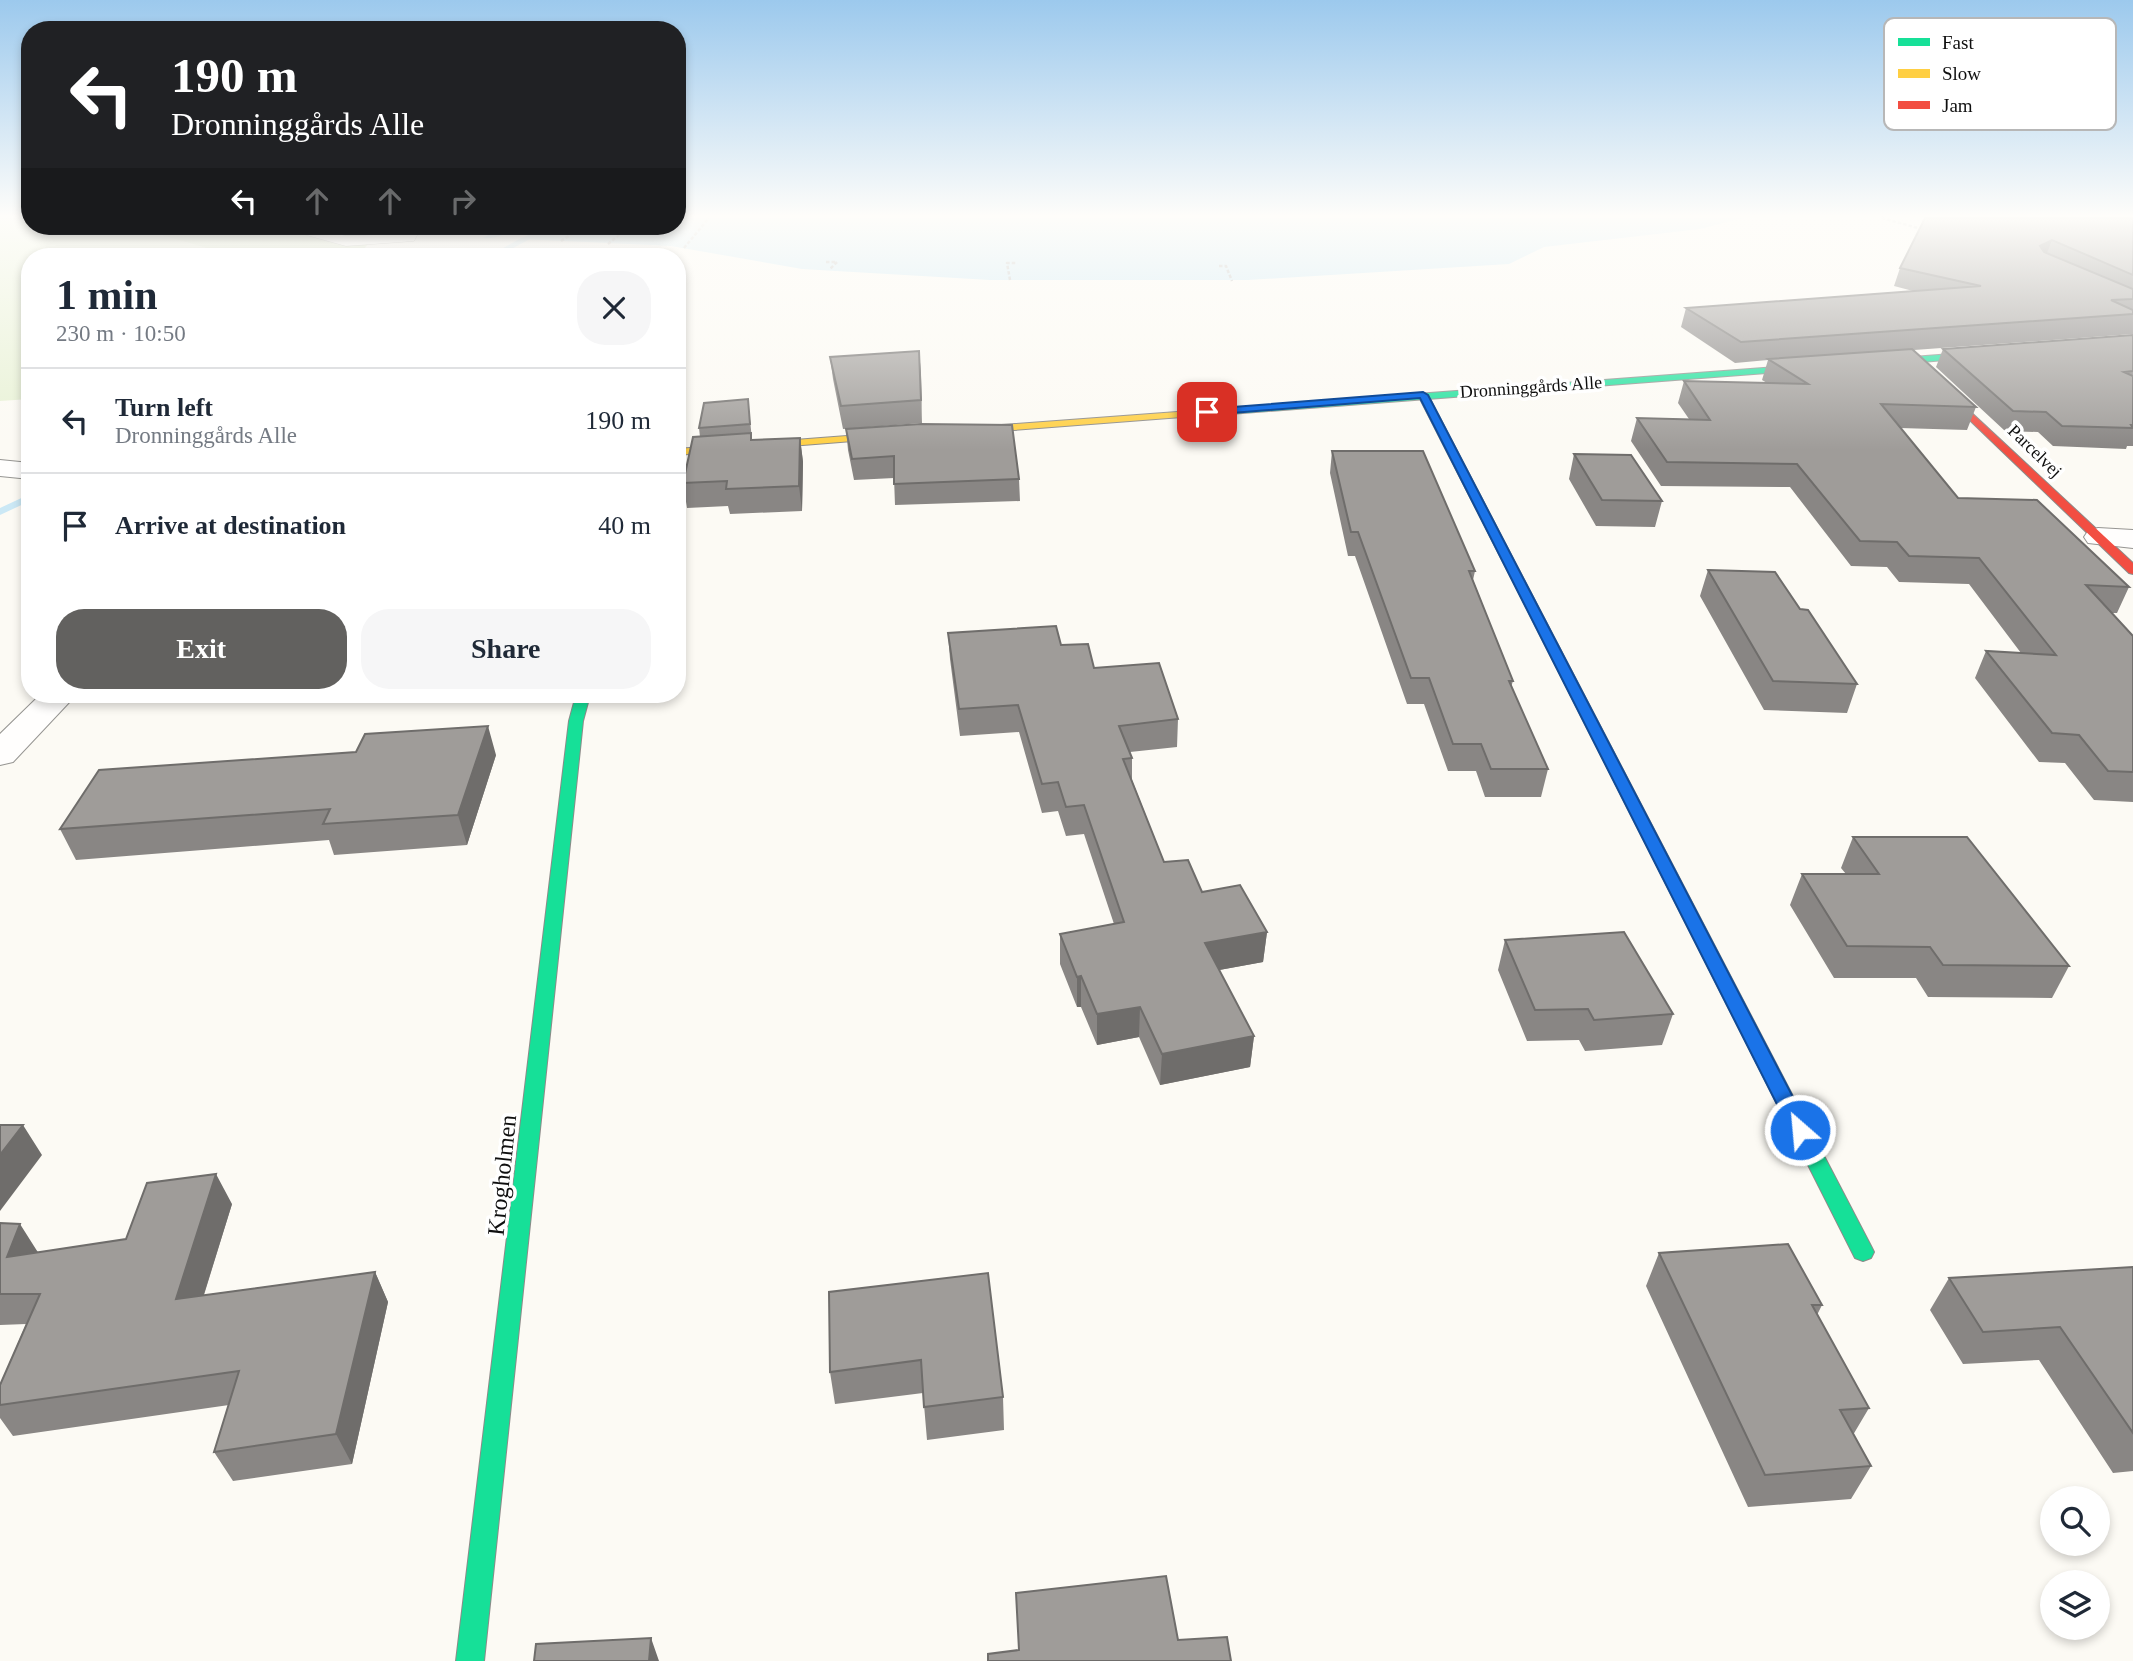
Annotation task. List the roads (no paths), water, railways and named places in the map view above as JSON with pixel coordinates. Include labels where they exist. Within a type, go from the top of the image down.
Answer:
[{"type":"street","points":[[1856,364],[2008,352]]},
{"type":"street","name":"Parcelvej","points":[[1912,360],[2133,570]]},
{"type":"street","name":"Dronninggårds Alle","points":[[942,432],[1828,366]]},
{"type":"street","points":[[1423,395],[1863,1252]]},
{"type":"street","points":[[686,451],[914,434]]},
{"type":"street","points":[[0,468],[21,470]]},
{"type":"street","points":[[2098,537],[2133,538]]},
{"type":"street","points":[[0,754],[50,703]]},
{"type":"street","name":"Krogholmen","points":[[470,1661],[576,721],[581,703]]},
{"type":"waterway","points":[[0,512],[21,502]]}]
